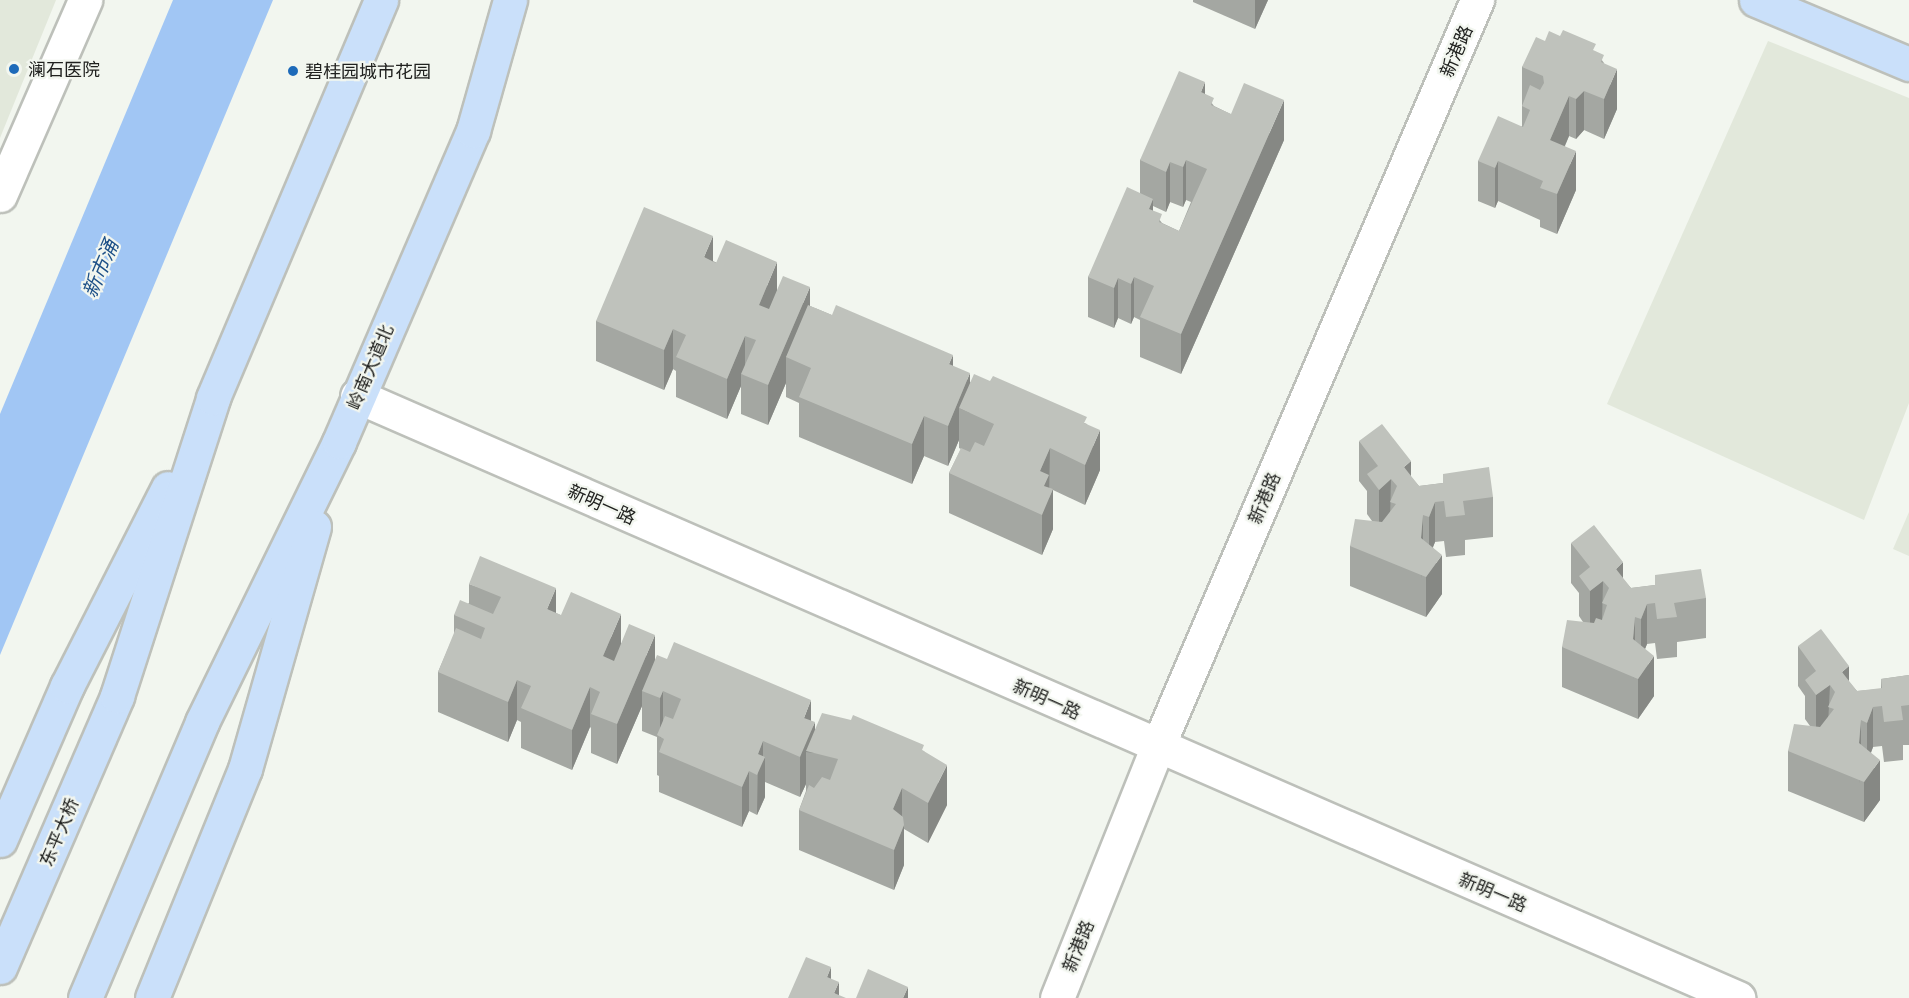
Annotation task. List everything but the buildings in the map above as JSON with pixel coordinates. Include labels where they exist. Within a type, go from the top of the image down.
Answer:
[{"type":"main road","points":[[0,840],[67,686],[213,398],[381,0]]},
{"type":"main road","name":"岭南大道北","points":[[85,998],[202,722],[339,442],[473,131],[510,0]]},
{"type":"main road","points":[[1756,0],[1909,64]]},
{"type":"main road","name":"东平大桥","points":[[0,967],[117,696],[213,398]]},
{"type":"main road","points":[[152,998],[245,768],[339,442]]},
{"type":"street","points":[[0,195],[85,0]]},
{"type":"street","name":"新港路","points":[[1057,998],[1157,748],[1477,0]]},
{"type":"street","name":"新明一路","points":[[357,396],[1157,748],[1738,998]]},
{"type":"shaded area","name":"澜石医院","points":[[0,0],[56,0],[0,138]]},
{"type":"shaded area","points":[[1768,41],[1909,98],[1909,403],[1864,520],[1607,404]]},
{"type":"shaded area","points":[[1909,512],[1909,556],[1893,549]]},
{"type":"water","name":"新市涌","points":[[173,0],[273,0],[0,655],[0,414]]},
{"type":"place","name":"澜石医院","points":[[14,69]]},
{"type":"place","name":"碧桂园城市花园","points":[[293,71]]}]
